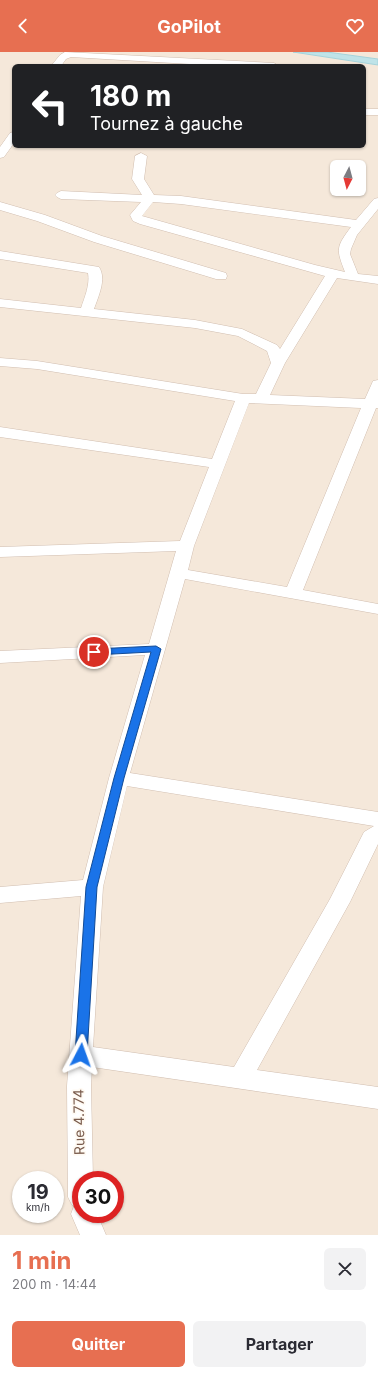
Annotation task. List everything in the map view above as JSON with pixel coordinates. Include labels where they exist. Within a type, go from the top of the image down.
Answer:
[{"type":"street","points":[[58,64],[63,57],[68,54],[242,64]]},
{"type":"street","points":[[366,112],[378,112]]},
{"type":"street","points":[[0,155],[12,137]]},
{"type":"street","points":[[141,156],[138,179],[150,199]]},
{"type":"street","points":[[61,195],[181,200],[359,224]]},
{"type":"street","points":[[150,199],[136,214],[137,218],[333,274],[378,280]]},
{"type":"street","points":[[353,277],[344,254],[344,248],[359,224],[378,202]]},
{"type":"street","points":[[0,206],[41,218],[98,239],[221,276]]},
{"type":"street","points":[[0,255],[94,270],[94,286],[86,312]]},
{"type":"street","points":[[261,399],[278,363],[333,274]]},
{"type":"street","points":[[0,302],[195,324],[242,333],[272,348],[276,354],[278,363]]},
{"type":"street","points":[[0,362],[37,365],[242,398],[374,403]]},
{"type":"street","points":[[293,594],[374,403],[378,384]]},
{"type":"street","name":"Rue 4.774","points":[[80,1171],[78,1086],[92,887],[119,778],[186,546],[242,398]]},
{"type":"street","points":[[0,432],[217,464]]},
{"type":"street","points":[[0,552],[186,546]]},
{"type":"street","points":[[178,573],[378,609]]},
{"type":"street","points":[[0,657],[156,649]]},
{"type":"street","points":[[119,778],[378,819]]},
{"type":"street","points":[[240,1078],[338,902],[371,837],[378,832]]},
{"type":"street","points":[[0,895],[92,887]]},
{"type":"street","points":[[81,1055],[378,1098]]},
{"type":"street","points":[[88,1223],[93,1235]]},
{"type":"shaded area","points":[[0,52],[293,52],[378,65],[378,1235],[0,1235]]},
{"type":"shaded area","points":[[327,52],[378,52],[378,59]]},
{"type":"water","points":[[293,52],[327,52],[378,59],[378,65]]},
{"type":"route","points":[[81,1055],[92,887],[119,778],[156,649],[94,652]]}]
